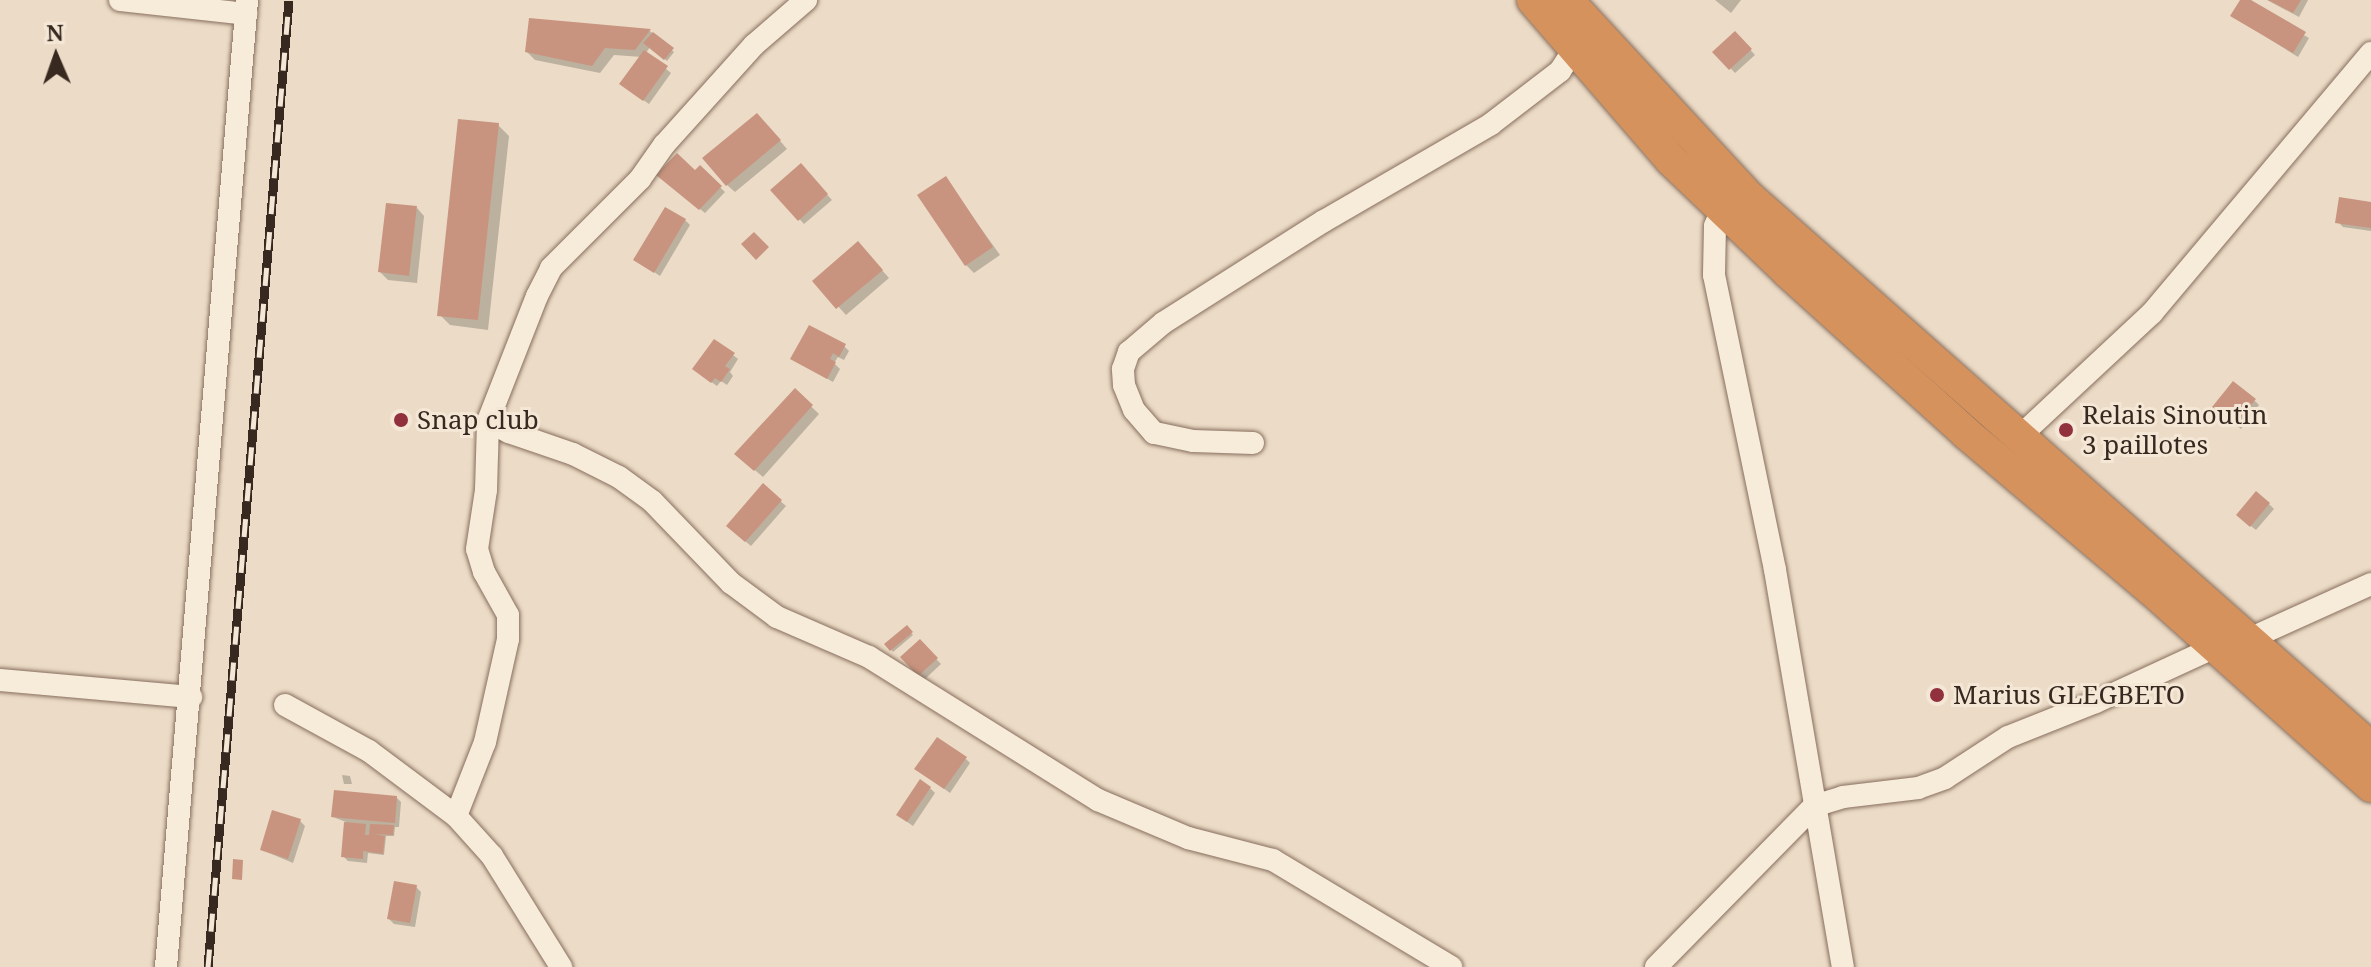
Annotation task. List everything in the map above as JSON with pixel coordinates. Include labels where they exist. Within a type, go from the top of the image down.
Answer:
[{"type":"highway","points":[[1533,0],[1671,160],[1728,196],[2019,437],[2371,748]]},
{"type":"highway","points":[[1567,0],[1728,196],[1966,433],[2371,786]]},
{"type":"street","points":[[120,0],[247,7],[166,967]]},
{"type":"street","points":[[456,816],[485,742],[508,639],[508,615],[484,572],[477,549],[486,490],[488,421],[496,393],[551,268],[640,179],[664,145],[754,45],[806,0]]},
{"type":"street","points":[[1253,443],[1193,441],[1154,433],[1134,410],[1124,385],[1123,369],[1129,352],[1142,337],[1176,314],[1324,221],[1491,124],[1560,71],[1575,48]]},
{"type":"street","points":[[2019,437],[2152,313],[2371,53]]},
{"type":"street","points":[[1728,196],[1714,275],[1775,570],[1843,967]]},
{"type":"street","points":[[488,421],[509,432],[573,454],[619,477],[652,501],[731,583],[777,617],[869,657],[1098,800],[1188,838],[1273,860],[1451,967]]},
{"type":"street","points":[[2247,640],[2371,584]]},
{"type":"street","points":[[1656,967],[1814,806],[1843,797],[1918,788],[1945,778],[2008,737],[2096,702],[2215,647]]},
{"type":"street","points":[[0,680],[191,697]]},
{"type":"street","points":[[285,705],[369,751],[456,816],[492,856],[561,967]]},
{"type":"building","points":[[2240,0],[2251,0],[2306,32],[2293,53],[2230,16]]},
{"type":"building","points":[[2268,0],[2301,0],[2293,13]]},
{"type":"building","points":[[529,18],[651,29],[635,50],[605,48],[592,66],[525,52]]},
{"type":"building","points":[[1735,31],[1752,49],[1729,70],[1712,52]]},
{"type":"building","points":[[653,32],[674,48],[664,60],[643,43]]},
{"type":"building","points":[[644,50],[668,66],[643,101],[619,84]]},
{"type":"building","points":[[757,113],[781,140],[726,186],[702,158]]},
{"type":"building","points":[[458,119],[499,123],[478,320],[437,316]]},
{"type":"building","points":[[677,153],[695,170],[700,165],[722,186],[699,210],[656,175]]},
{"type":"building","points":[[801,163],[828,194],[798,221],[770,190]]},
{"type":"building","points":[[946,176],[993,247],[965,266],[917,195]]},
{"type":"building","points":[[2339,197],[2371,202],[2371,228],[2335,223]]},
{"type":"building","points":[[386,203],[417,206],[409,276],[378,272]]},
{"type":"building","points":[[665,207],[686,219],[654,273],[633,260]]},
{"type":"building","points":[[754,232],[769,247],[756,260],[741,244]]},
{"type":"building","points":[[858,241],[883,270],[836,309],[812,281]]},
{"type":"building","points":[[809,325],[846,344],[839,357],[833,353],[830,359],[836,362],[827,379],[790,359]]},
{"type":"building","points":[[714,339],[735,353],[725,366],[730,369],[721,382],[715,378],[711,383],[692,369]]},
{"type":"building","points":[[2233,381],[2256,399],[2235,425],[2212,407]]},
{"type":"building","points":[[795,388],[813,405],[754,471],[734,454]]},
{"type":"building","points":[[763,483],[782,500],[745,542],[726,526]]},
{"type":"building","points":[[2256,491],[2270,503],[2250,527],[2236,515]]},
{"type":"building","points":[[907,625],[913,632],[890,651],[884,644]]},
{"type":"building","points":[[920,639],[938,658],[918,676],[900,657]]},
{"type":"building","points":[[937,737],[967,757],[944,789],[914,769]]},
{"type":"building","points":[[920,779],[931,787],[907,822],[896,815]]},
{"type":"building","points":[[334,790],[397,796],[395,823],[331,817]]},
{"type":"building","points":[[272,810],[301,819],[288,859],[260,850]]},
{"type":"building","points":[[344,822],[366,824],[365,835],[369,835],[370,824],[394,825],[393,835],[374,834],[385,836],[383,854],[363,851],[363,859],[341,857]]},
{"type":"building","points":[[233,859],[243,860],[242,880],[232,879]]},
{"type":"building","points":[[394,881],[417,885],[410,923],[387,919]]},
{"type":"railway","points":[[208,967],[289,0]]},
{"type":"place","name":"Snap club","points":[[401,420]]},
{"type":"place","name":"Relais Sinoutin 3 paillotes","points":[[2066,430]]},
{"type":"place","name":"Marius GLEGBETO","points":[[1937,695]]}]
